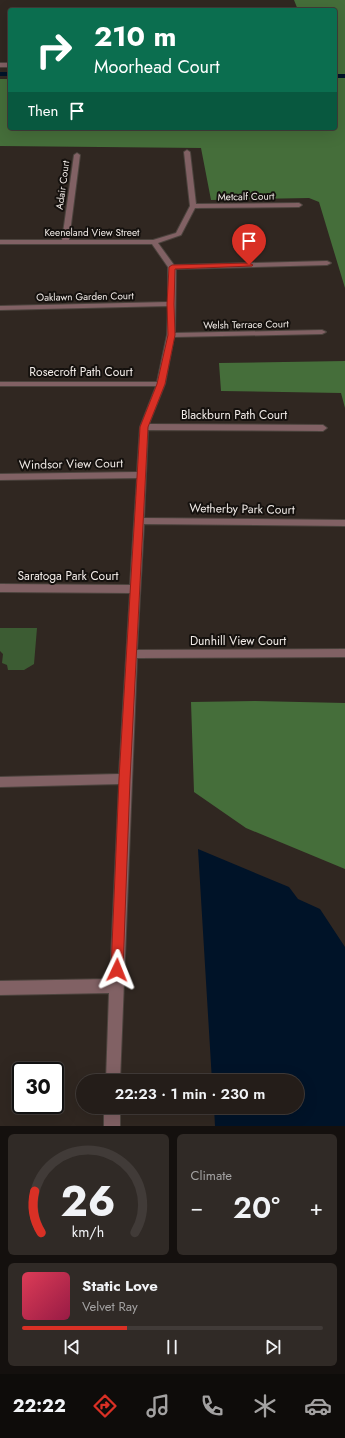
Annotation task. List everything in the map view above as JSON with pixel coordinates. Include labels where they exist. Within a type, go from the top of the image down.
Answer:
[{"type":"street","points":[[154,242],[179,234],[193,206],[187,152]]},
{"type":"street","name":"Adair Court","points":[[65,242],[77,155]]},
{"type":"street","name":"Metcalf Court","points":[[193,206],[298,205]]},
{"type":"street","name":"Keeneland View Street","points":[[0,242],[154,242],[172,267]]},
{"type":"street","points":[[113,1074],[125,779],[144,427],[161,384],[171,335],[170,304],[172,267],[327,263]]},
{"type":"street","name":"Oaklawn Garden Court","points":[[0,308],[170,304]]},
{"type":"street","name":"Welsh Terrace Court","points":[[171,335],[322,332]]},
{"type":"street","name":"Rosecroft Path Court","points":[[0,384],[161,384]]},
{"type":"street","name":"Blackburn Path Court","points":[[144,427],[323,428]]},
{"type":"street","name":"Windsor View Court","points":[[0,477],[142,475]]},
{"type":"street","name":"Wetherby Park Court","points":[[139,521],[345,523]]},
{"type":"street","name":"Saratoga Park Court","points":[[0,588],[136,589]]},
{"type":"street","name":"Dunhill View Court","points":[[132,654],[345,653]]},
{"type":"street","points":[[0,782],[125,779]]},
{"type":"street","points":[[0,988],[116,986]]},
{"type":"street","points":[[112,1114],[112,1126]]},
{"type":"green space","points":[[294,0],[345,0],[345,288],[319,202],[309,198],[211,200],[201,148],[0,146],[0,79],[8,79],[8,130],[337,130],[337,8],[297,8]]},
{"type":"green space","points":[[345,361],[345,408],[341,393],[221,391],[219,363]]},
{"type":"green space","points":[[0,628],[37,628],[34,664],[24,670],[8,670],[7,665],[2,663],[3,654],[0,651]]},
{"type":"green space","points":[[255,701],[345,703],[345,869],[246,828],[194,792],[191,702]]},
{"type":"water","points":[[198,849],[289,887],[298,899],[320,909],[345,947],[345,1126],[215,1126],[214,1114],[304,1114],[304,1074],[212,1074]]},
{"type":"waterway","points":[[0,74],[8,74]]},
{"type":"waterway","points":[[337,76],[345,76]]},
{"type":"route","points":[[117,970],[125,779],[144,427],[161,384],[171,335],[170,304],[172,267],[249,265]]}]
